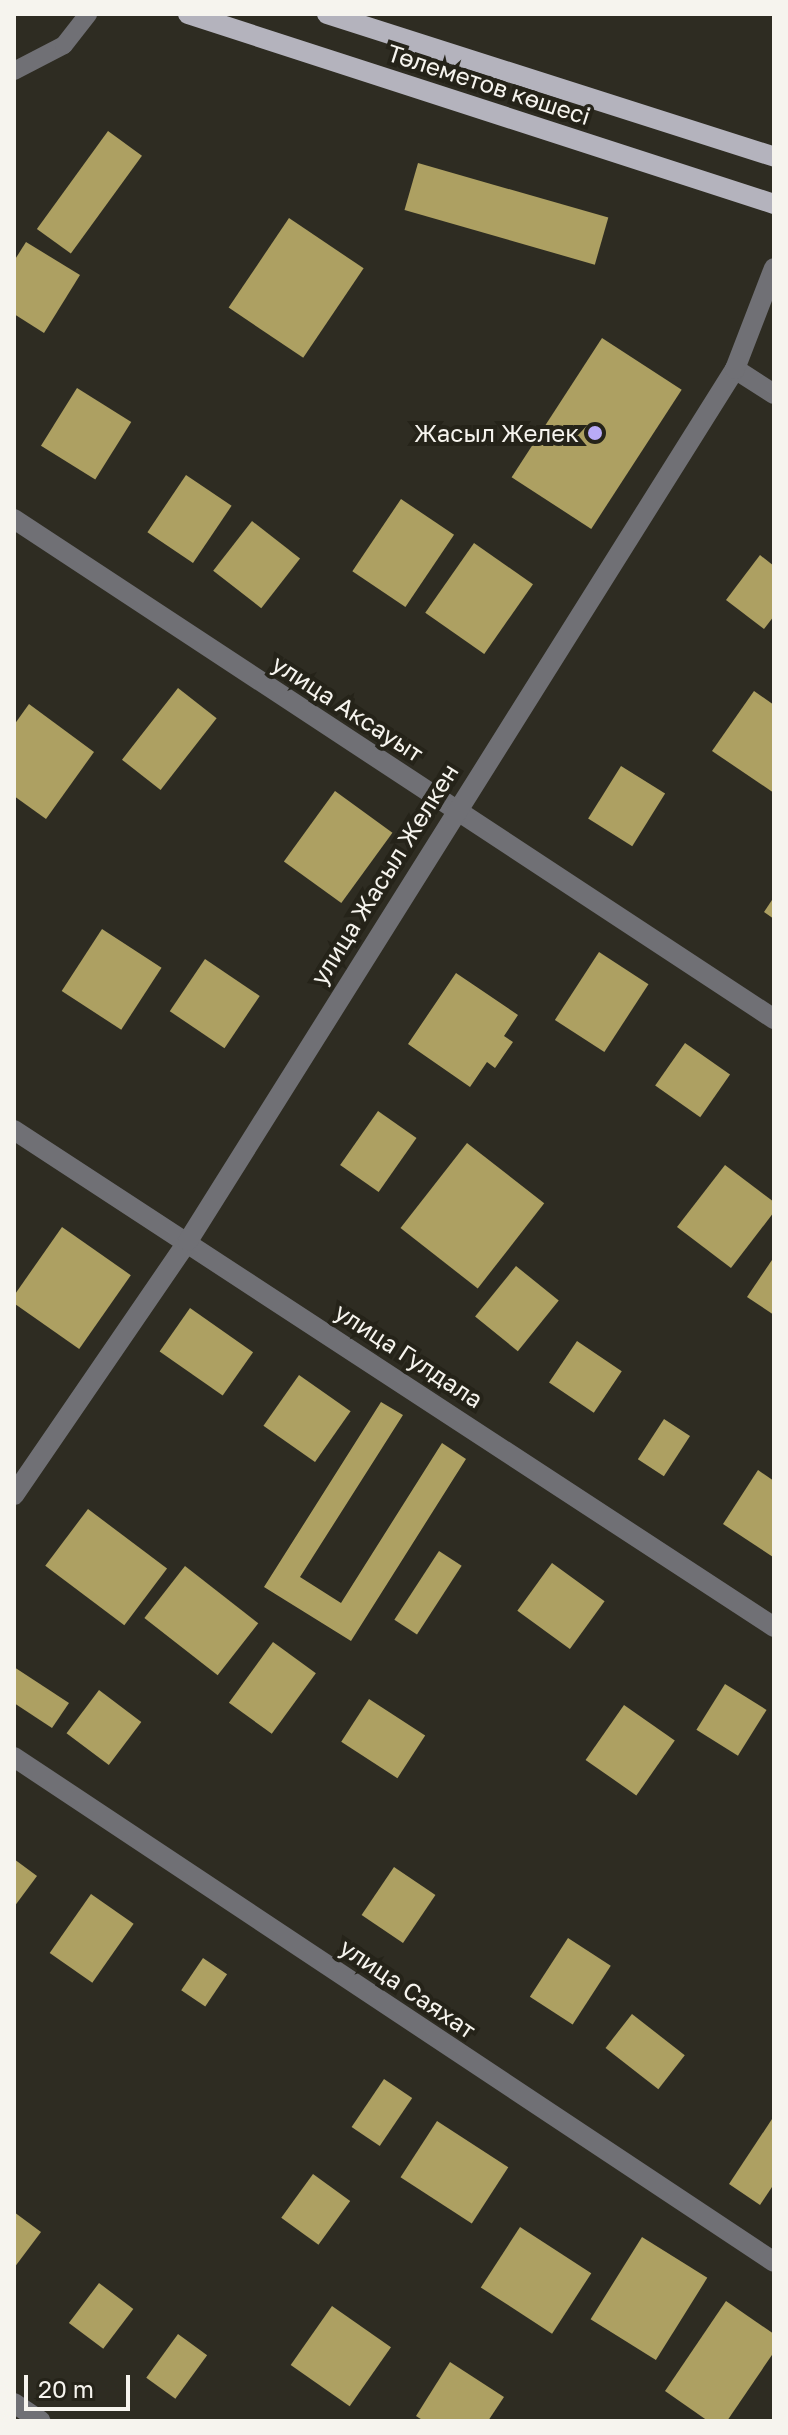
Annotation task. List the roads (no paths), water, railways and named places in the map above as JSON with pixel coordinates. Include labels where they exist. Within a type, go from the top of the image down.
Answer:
[{"type":"main road","name":"Төлеметов көшесі","points":[[188,14],[774,204]]},
{"type":"main road","name":"Төлеметов көшесі","points":[[327,14],[774,157]]},
{"type":"street","name":"улица Жасыл Желкен","points":[[14,1495],[188,1241],[454,810],[735,369],[774,268]]},
{"type":"street","points":[[735,369],[774,394]]},
{"type":"street","name":"улица Аксауыт","points":[[14,519],[774,1019]]},
{"type":"street","name":"улица Гулдала","points":[[14,1130],[774,1627]]},
{"type":"street","name":"улица Саяхат","points":[[14,1757],[774,2262]]},
{"type":"street","points":[[14,2403],[41,2421]]},
{"type":"lane","points":[[14,71],[64,45],[88,14]]},
{"type":"place","name":"Жасыл Желек","points":[[595,433]]}]
